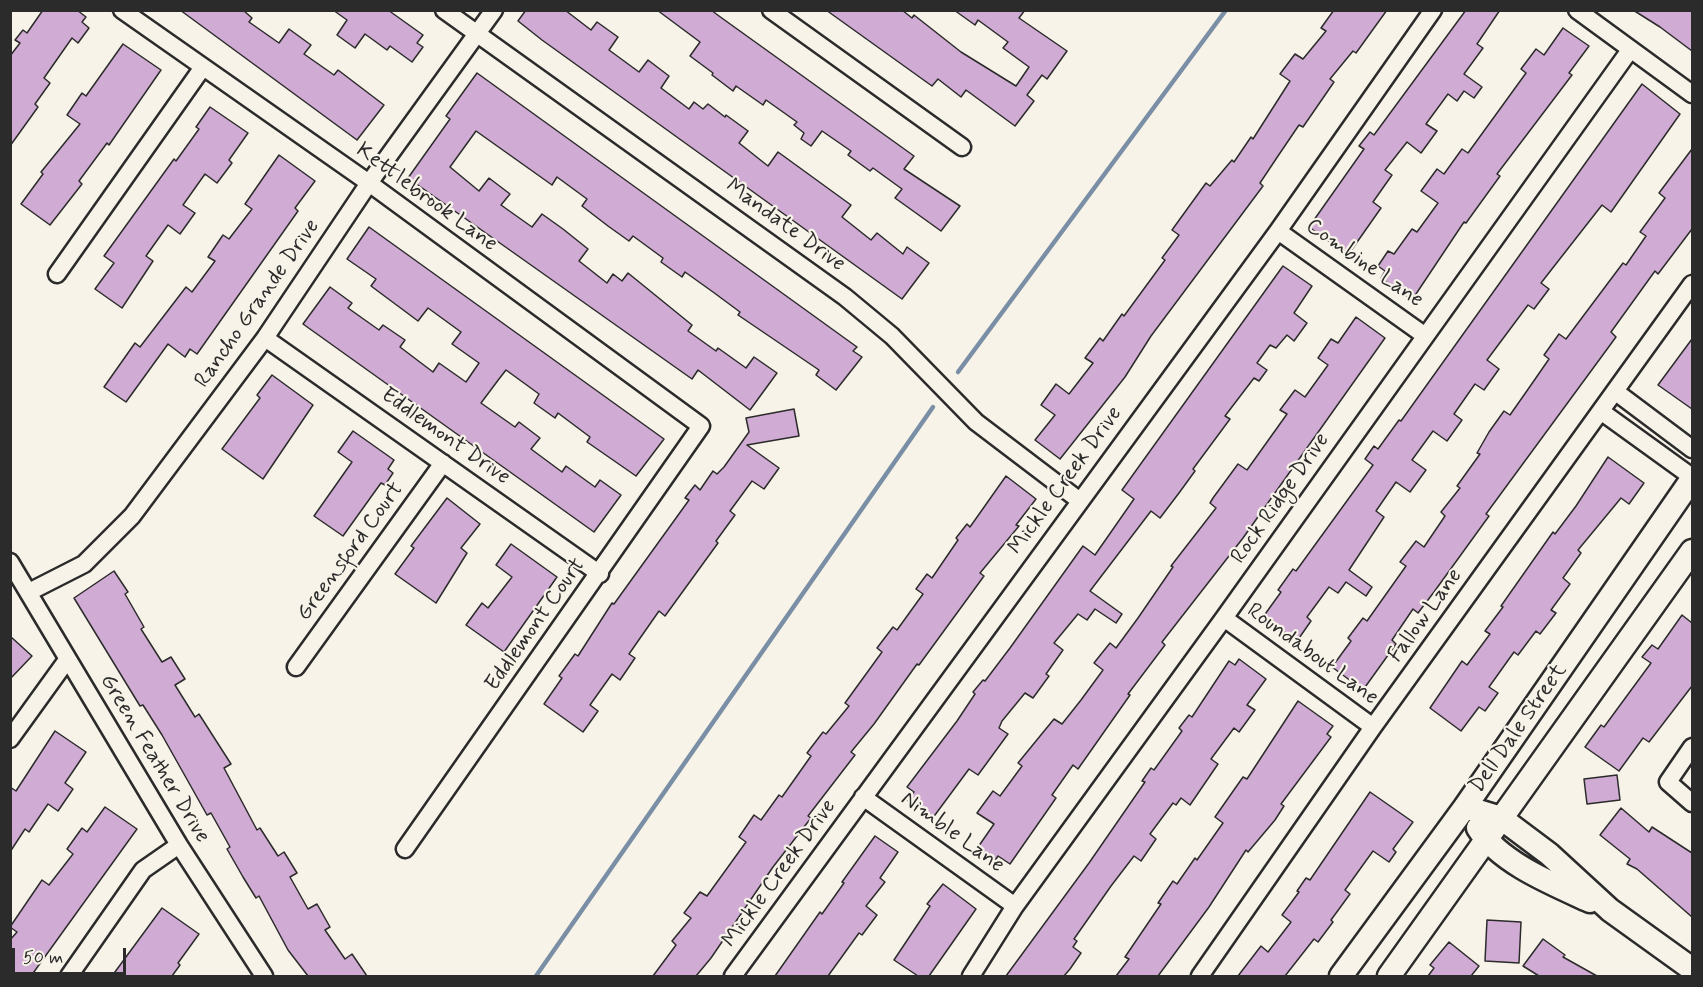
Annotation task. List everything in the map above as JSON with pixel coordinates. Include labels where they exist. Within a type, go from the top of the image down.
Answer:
[{"type":"main road","name":"Dell Dale Street","points":[[1341,976],[1465,807],[1692,478]]},
{"type":"main road","name":"Dell Dale Street","points":[[1389,976],[1692,551]]},
{"type":"main road","points":[[1465,807],[1501,819],[1549,854],[1610,910],[1692,969]]},
{"type":"main road","points":[[1465,807],[1485,840],[1534,875],[1610,910]]},
{"type":"street","name":"Kettlebrook Lane","points":[[122,10],[369,183],[701,426]]},
{"type":"street","name":"Mandate Drive","points":[[444,10],[853,303],[892,336],[976,422],[1080,501]]},
{"type":"street","name":"Rancho Grande Drive","points":[[29,592],[84,564],[132,516],[264,338],[369,183],[494,10]]},
{"type":"street","points":[[771,10],[962,147]]},
{"type":"street","name":"Mickle Creek Drive","points":[[733,976],[1278,231],[1433,10]]},
{"type":"street","points":[[1577,10],[1692,94]]},
{"type":"street","name":"Rock Ridge Drive","points":[[971,976],[1015,906],[1630,50]]},
{"type":"street","points":[[57,274],[203,67]]},
{"type":"street","name":"Combine Lane","points":[[1278,231],[1424,335]]},
{"type":"street","name":"Fallow Lane","points":[[1200,976],[1373,727],[1692,284]]},
{"type":"street","name":"Eddlemont Drive","points":[[264,338],[600,574]]},
{"type":"street","points":[[1616,392],[1692,448]]},
{"type":"street","points":[[1602,412],[1692,478]]},
{"type":"street","name":"Eddlemont Court","points":[[405,849],[600,574],[701,426]]},
{"type":"street","name":"Greensford Court","points":[[296,667],[443,463]]},
{"type":"street","name":"Green Feather Drive","points":[[10,562],[179,845],[264,976]]},
{"type":"street","name":"Roundabout Lane","points":[[1224,618],[1373,727]]},
{"type":"street","points":[[10,739],[67,660]]},
{"type":"street","points":[[1692,747],[1668,782],[1692,803]]},
{"type":"street","name":"Nimble Lane","points":[[864,797],[1015,906]]},
{"type":"street","points":[[69,976],[143,870],[179,845]]},
{"type":"building","points":[[43,10],[77,10],[86,17],[82,22],[89,28],[78,43],[72,38],[44,78],[50,83],[35,104],[38,107],[10,146],[10,56],[20,43],[15,40],[23,30],[27,33]]},
{"type":"building","points":[[180,10],[243,10],[252,18],[249,22],[279,43],[289,29],[311,45],[304,54],[334,75],[338,70],[384,105],[357,140]]},
{"type":"building","points":[[333,10],[388,10],[423,35],[417,43],[423,47],[412,62],[390,46],[387,50],[365,34],[355,48],[337,35],[347,20]]},
{"type":"building","points":[[526,10],[565,10],[591,30],[597,22],[618,37],[609,50],[639,72],[648,60],[669,76],[661,88],[689,109],[694,102],[703,109],[708,104],[725,117],[726,115],[748,131],[739,143],[768,166],[778,152],[851,205],[842,217],[871,240],[877,233],[903,254],[907,247],[929,263],[902,299],[542,40],[518,21]]},
{"type":"building","points":[[657,10],[711,10],[914,156],[904,169],[960,206],[941,231],[895,198],[902,189],[873,168],[870,171],[848,155],[851,151],[822,131],[811,146],[801,139],[804,133],[794,125],[797,122],[766,100],[763,105],[736,86],[733,91],[712,75],[713,73],[690,56],[700,42]]},
{"type":"building","points":[[826,10],[902,10],[912,18],[914,15],[961,52],[1016,86],[1029,67],[1003,48],[1008,42],[978,20],[975,25],[954,10],[1025,10],[1019,18],[1067,51],[1047,79],[1042,75],[1027,95],[1034,101],[1015,126],[966,90],[961,97],[938,79],[932,86]]},
{"type":"building","points":[[1334,10],[1387,10],[1356,53],[1353,51],[1330,79],[1334,82],[1303,127],[1299,125],[1260,183],[1263,186],[1151,336],[1125,377],[1060,459],[1035,440],[1055,415],[1041,405],[1056,384],[1069,394],[1093,363],[1085,358],[1100,338],[1103,341],[1122,314],[1124,316],[1165,260],[1162,258],[1179,235],[1172,230],[1206,183],[1210,186],[1232,160],[1234,162],[1251,137],[1253,139],[1290,81],[1280,74],[1295,54],[1303,59],[1326,31],[1321,28]]},
{"type":"building","points":[[1466,10],[1500,10],[1477,44],[1483,48],[1464,74],[1482,87],[1474,98],[1464,91],[1457,101],[1448,94],[1426,124],[1437,131],[1421,153],[1407,142],[1385,170],[1392,175],[1373,202],[1381,208],[1348,255],[1309,227],[1364,149],[1359,146],[1370,132],[1374,135]]},
{"type":"building","points":[[1633,10],[1692,10],[1692,51],[1660,27]]},
{"type":"building","points":[[1563,28],[1589,46],[1569,73],[1572,75],[1497,174],[1500,176],[1466,223],[1464,222],[1412,300],[1381,278],[1385,271],[1378,266],[1388,251],[1394,254],[1412,229],[1417,232],[1438,203],[1421,191],[1437,169],[1444,174],[1462,149],[1468,153],[1526,73],[1521,69],[1536,49],[1544,55]]},
{"type":"building","points":[[123,44],[161,70],[109,145],[107,143],[79,181],[82,184],[50,225],[21,204],[43,174],[41,172],[80,124],[67,115],[82,93],[86,96]]},
{"type":"building","points":[[477,73],[857,347],[853,351],[862,357],[836,390],[816,375],[819,370],[738,315],[740,312],[713,292],[685,272],[682,277],[661,262],[663,258],[633,236],[629,241],[608,226],[582,206],[587,199],[557,177],[552,185],[476,131],[450,167],[479,191],[489,178],[510,194],[501,205],[532,227],[542,214],[588,249],[579,261],[607,283],[613,274],[622,281],[628,273],[692,325],[688,331],[716,351],[718,348],[746,368],[754,357],[777,373],[750,410],[698,370],[692,379],[408,178],[450,119],[446,116]]},
{"type":"building","points":[[1642,84],[1680,114],[1611,212],[1602,205],[1541,283],[1549,289],[1534,309],[1528,305],[1487,360],[1499,369],[1484,390],[1475,384],[1454,414],[1462,420],[1447,441],[1433,431],[1412,460],[1426,470],[1410,492],[1396,482],[1376,511],[1384,517],[1349,570],[1372,587],[1366,596],[1346,582],[1338,593],[1329,587],[1307,617],[1311,621],[1297,641],[1263,617],[1281,592],[1278,590],[1293,569],[1296,571],[1373,465],[1365,459],[1374,446],[1378,449],[1399,420],[1401,421]]},
{"type":"building","points":[[210,107],[248,133],[229,160],[232,163],[217,183],[205,174],[183,205],[195,213],[180,234],[168,225],[146,256],[153,261],[122,308],[95,289],[114,263],[104,256],[174,159],[176,161],[199,129],[196,127]]},
{"type":"building","points":[[1692,149],[1692,229],[1658,274],[1655,271],[1611,332],[1616,337],[1486,514],[1489,516],[1434,592],[1418,613],[1413,609],[1392,640],[1396,644],[1363,690],[1332,667],[1351,641],[1348,638],[1363,618],[1367,621],[1406,566],[1400,562],[1416,541],[1424,547],[1445,516],[1441,512],[1460,488],[1457,486],[1480,454],[1477,453],[1489,432],[1504,411],[1510,415],[1549,359],[1544,355],[1559,334],[1566,339],[1623,263],[1626,265],[1646,236],[1640,232],[1665,198],[1659,193]]},
{"type":"building","points":[[279,155],[315,181],[295,208],[298,211],[197,354],[190,349],[185,357],[168,344],[126,402],[104,387],[135,343],[140,347],[186,287],[192,292],[215,261],[208,257],[223,235],[229,239],[252,209],[245,204]]},
{"type":"building","points":[[369,227],[664,439],[636,476],[587,442],[590,437],[558,413],[555,418],[534,403],[539,394],[506,370],[499,379],[481,403],[515,427],[519,422],[540,438],[531,449],[562,472],[566,466],[595,487],[600,480],[621,495],[594,532],[303,324],[330,287],[352,303],[348,308],[379,330],[383,325],[405,340],[400,347],[433,372],[439,363],[466,382],[479,363],[452,344],[461,332],[428,308],[418,321],[371,286],[376,279],[347,259]]},
{"type":"building","points":[[1283,266],[1312,286],[1294,313],[1307,323],[1294,341],[1287,335],[1276,348],[1270,345],[1257,363],[1267,370],[1259,381],[1254,378],[1225,416],[1230,419],[1193,469],[1195,471],[1179,493],[1160,518],[1151,511],[1090,591],[1122,614],[1116,623],[1095,609],[1087,620],[1078,614],[1054,643],[1063,650],[1046,674],[1049,676],[1033,698],[1025,693],[1002,721],[999,728],[1008,734],[978,775],[969,769],[932,819],[907,800],[914,792],[907,787],[957,721],[975,694],[973,692],[983,680],[985,681],[1010,648],[1083,546],[1095,555],[1134,499],[1122,490]]},
{"type":"building","points":[[1356,317],[1385,338],[1243,538],[1162,642],[1165,645],[1128,694],[1130,695],[1078,769],[1073,765],[1052,795],[1056,798],[1010,864],[998,856],[994,862],[976,850],[994,824],[977,813],[993,791],[1000,796],[1022,766],[1018,763],[1054,719],[1062,724],[1081,700],[1103,670],[1094,663],[1110,643],[1116,648],[1173,567],[1171,566],[1216,508],[1210,503],[1213,498],[1238,464],[1247,470],[1287,414],[1280,410],[1295,390],[1305,397],[1328,365],[1318,358],[1331,339],[1338,343]]},
{"type":"building","points":[[1692,339],[1692,409],[1658,385]]},
{"type":"building","points":[[272,375],[313,405],[263,479],[222,449],[260,398],[257,395]]},
{"type":"building","points":[[794,409],[799,436],[747,445],[779,468],[764,489],[752,481],[730,511],[735,515],[716,541],[718,543],[665,616],[659,611],[629,654],[635,658],[620,680],[612,674],[590,705],[598,711],[583,732],[544,704],[562,678],[559,676],[575,654],[578,656],[612,603],[614,604],[689,500],[685,498],[695,485],[700,490],[713,471],[717,474],[724,467],[749,432],[746,418]]},
{"type":"building","points":[[353,431],[394,460],[388,469],[393,473],[385,485],[381,483],[343,536],[314,516],[352,462],[338,452]]},
{"type":"building","points":[[1608,457],[1644,483],[1629,504],[1621,498],[1578,550],[1581,553],[1563,578],[1570,584],[1551,610],[1556,613],[1540,634],[1536,631],[1518,655],[1514,652],[1489,687],[1498,693],[1485,711],[1479,707],[1461,731],[1430,708],[1462,661],[1467,665],[1490,634],[1485,631],[1503,607],[1501,606],[1553,532],[1555,534],[1576,506]]},
{"type":"building","points":[[1006,476],[1036,499],[1016,525],[1019,526],[980,573],[984,576],[851,752],[855,755],[808,816],[811,818],[773,867],[711,958],[696,976],[653,976],[676,945],[672,941],[691,918],[684,913],[700,892],[707,896],[746,842],[739,837],[754,815],[761,820],[779,795],[782,797],[811,756],[807,753],[823,732],[826,734],[849,706],[845,703],[882,652],[877,648],[893,627],[897,630],[923,594],[916,589],[927,574],[932,578],[958,540],[956,538],[967,524],[970,527]]},
{"type":"building","points":[[447,498],[480,524],[461,548],[467,553],[436,603],[395,574],[414,548],[411,546]]},
{"type":"building","points":[[511,544],[557,577],[504,652],[466,625],[482,603],[488,608],[512,577],[496,565]]},
{"type":"building","points":[[114,571],[128,592],[125,594],[144,627],[141,629],[162,662],[171,657],[185,679],[175,685],[195,717],[199,714],[231,764],[224,768],[257,830],[260,828],[278,856],[284,852],[297,873],[290,877],[308,909],[317,904],[330,927],[325,930],[345,959],[352,954],[367,976],[308,976],[288,950],[259,896],[256,898],[227,849],[230,847],[211,813],[207,815],[162,735],[143,705],[140,706],[74,598]]},
{"type":"building","points":[[1682,615],[1692,623],[1692,686],[1649,742],[1643,738],[1619,771],[1585,747],[1601,725],[1604,727],[1651,663],[1642,657],[1652,645],[1658,649]]},
{"type":"building","points":[[10,636],[32,656],[10,679]]},
{"type":"building","points":[[1239,659],[1266,679],[1247,705],[1255,710],[1239,732],[1234,728],[1211,759],[1218,764],[1190,805],[1181,798],[1176,805],[1173,803],[1150,834],[1156,839],[1141,861],[1134,856],[1111,886],[1074,939],[1077,941],[1073,947],[1081,953],[1070,969],[1064,976],[1006,976],[1089,863],[1145,782],[1142,781],[1151,768],[1154,770],[1182,731],[1179,728],[1189,715],[1192,717],[1229,661],[1235,665]]},
{"type":"building","points":[[1298,701],[1333,726],[1327,734],[1331,737],[1281,804],[1284,806],[1275,820],[1248,852],[1246,850],[1209,907],[1158,976],[1116,976],[1129,959],[1125,957],[1161,904],[1158,903],[1173,881],[1177,884],[1195,858],[1197,860],[1223,823],[1215,817],[1243,777],[1247,779]]},
{"type":"building","points":[[55,731],[86,752],[65,783],[73,789],[58,811],[48,804],[29,832],[25,829],[10,852],[10,787],[16,791]]},
{"type":"building","points":[[1617,775],[1620,800],[1587,804],[1584,779]]},
{"type":"building","points":[[1370,792],[1413,822],[1393,849],[1396,852],[1389,862],[1373,851],[1345,890],[1350,894],[1331,920],[1333,922],[1318,942],[1314,939],[1285,976],[1238,976],[1261,946],[1268,952],[1291,922],[1282,915],[1306,878],[1310,880]]},
{"type":"building","points":[[105,807],[137,829],[31,976],[10,976],[10,940],[17,932],[10,927],[42,880],[49,885],[73,854],[67,849],[82,828],[87,832]]},
{"type":"building","points":[[1621,808],[1649,832],[1652,827],[1692,853],[1692,917],[1637,869],[1627,864],[1630,859],[1600,835]]},
{"type":"building","points":[[875,836],[898,852],[880,878],[885,882],[866,906],[877,915],[862,935],[859,933],[828,976],[775,976],[820,912],[822,914]]},
{"type":"building","points":[[943,884],[976,909],[929,976],[918,976],[894,960],[930,906],[927,904]]},
{"type":"building","points":[[162,908],[199,934],[178,963],[180,965],[172,976],[112,976]]},
{"type":"building","points":[[1487,920],[1521,922],[1519,963],[1485,961]]},
{"type":"building","points":[[1543,939],[1565,955],[1563,957],[1597,976],[1539,976],[1523,966]]},
{"type":"building","points":[[1449,942],[1479,966],[1471,976],[1428,976],[1434,968],[1430,965]]},
{"type":"waterway","points":[[958,372],[1226,10]]},
{"type":"waterway","points":[[536,976],[933,407]]}]
